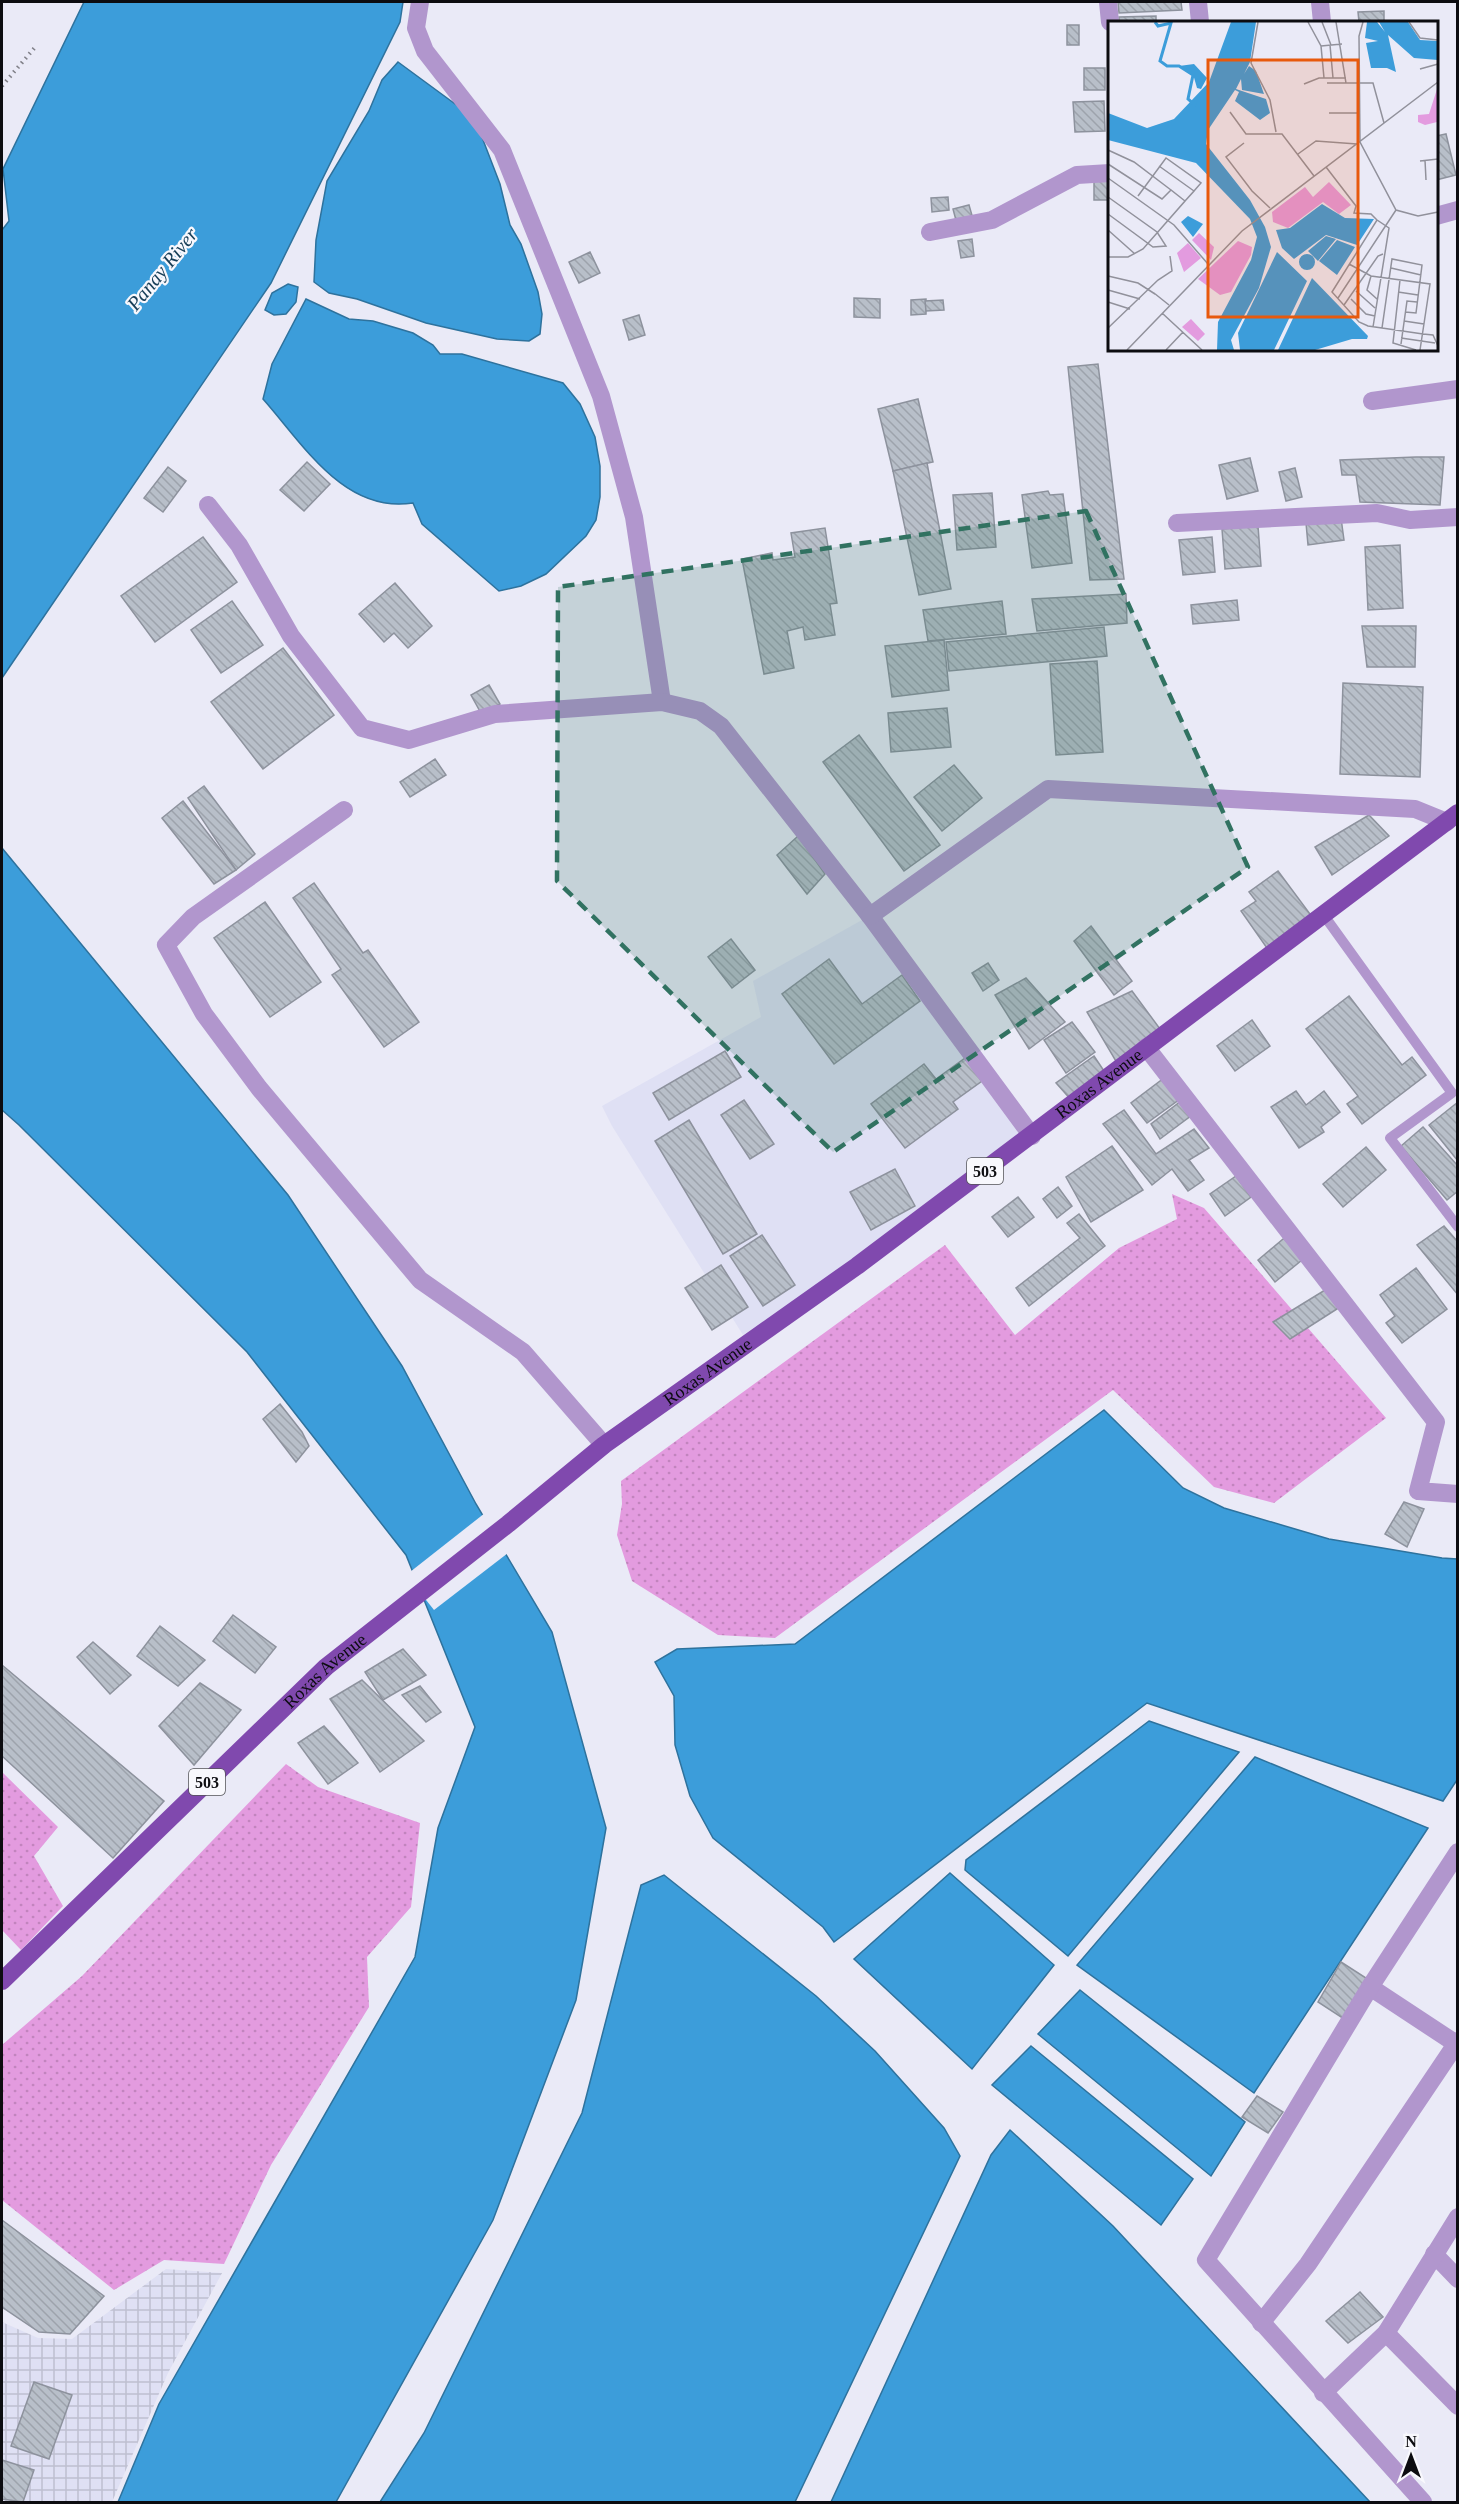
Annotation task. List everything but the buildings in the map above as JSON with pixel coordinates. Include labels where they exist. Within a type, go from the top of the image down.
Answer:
[{"type":"main road","name":"Roxas Avenue","points":[[2,1981],[326,1667],[508,1524],[604,1445],[857,1266],[1452,817]]},
{"type":"street","points":[[420,2],[416,28],[425,51],[502,150],[601,396],[634,517],[662,702]]},
{"type":"street","points":[[1108,2],[1110,21]]},
{"type":"street","points":[[1198,2],[1200,21]]},
{"type":"street","points":[[1320,2],[1322,21]]},
{"type":"street","points":[[930,232],[992,220],[1077,175],[1108,173]]},
{"type":"street","points":[[1438,216],[1458,210]]},
{"type":"street","points":[[1372,401],[1458,389]]},
{"type":"street","points":[[207,505],[239,545],[291,636],[362,728],[409,740],[495,714],[662,702],[700,711],[721,726],[870,916],[1032,1136]]},
{"type":"street","points":[[1177,523],[1377,513],[1410,520],[1458,517]]},
{"type":"street","points":[[870,916],[1048,789],[1415,809],[1452,817]]},
{"type":"street","points":[[344,810],[193,917],[166,945],[204,1014],[259,1088],[420,1280],[523,1352],[604,1445]]},
{"type":"street","points":[[1146,1047],[1436,1422],[1418,1491],[1458,1494]]},
{"type":"street","points":[[1423,2502],[1323,2393],[1206,2259],[1370,1987],[1458,1852]]},
{"type":"street","points":[[1261,2323],[1308,2265],[1457,2043],[1370,1987]]},
{"type":"street","points":[[1323,2393],[1386,2333],[1458,2217]]},
{"type":"street","points":[[1434,2254],[1458,2279]]},
{"type":"street","points":[[1386,2333],[1458,2406]]},
{"type":"lane","points":[[1323,914],[1452,1093],[1390,1138],[1458,1227]]},
{"type":"path","points":[[2,86],[37,45]]},
{"type":"highlighted area","points":[[1086,511],[1248,867],[833,1152],[557,881],[558,587]]},
{"type":"shaded area","points":[[862,920],[1021,1134],[834,1274],[743,1335],[612,1126],[602,1106],[761,1017],[753,981]]},
{"type":"shaded area","points":[[1172,1194],[1204,1208],[1386,1418],[1274,1503],[1214,1487],[1113,1390],[775,1638],[718,1635],[632,1581],[617,1535],[622,1504],[621,1481],[945,1245],[1015,1335],[1119,1248],[1177,1219]]},
{"type":"shaded area","points":[[286,1764],[318,1787],[420,1823],[411,1907],[367,1957],[369,2007],[271,2165],[224,2264],[164,2260],[114,2290],[2,2200],[2,2045],[82,1976]]},
{"type":"shaded area","points":[[2,1772],[58,1827],[34,1856],[63,1906],[21,1950],[2,1930]]},
{"type":"shaded area","points":[[166,2269],[222,2273],[168,2373],[112,2502],[2,2502],[2,2322],[38,2338],[72,2339]]},
{"type":"water","name":"Panay River","points":[[84,2],[403,2],[400,22],[271,283],[2,678],[2,230],[9,221],[3,169]]},
{"type":"water","points":[[398,62],[466,112],[480,132],[500,184],[510,225],[521,244],[538,292],[542,314],[540,334],[529,341],[497,339],[426,323],[357,299],[329,293],[314,282],[316,240],[327,181],[369,111],[382,80]]},
{"type":"water","points":[[288,284],[298,287],[296,302],[286,314],[274,315],[265,310],[272,293]]},
{"type":"water","points":[[306,299],[349,319],[373,321],[413,333],[433,345],[440,354],[462,354],[563,383],[580,404],[595,437],[600,466],[600,497],[596,520],[586,536],[546,574],[521,586],[499,591],[422,524],[413,503],[388,504],[366,498],[346,487],[327,472],[263,399],[272,364]]},
{"type":"water","points":[[2,848],[288,1195],[402,1366],[476,1504],[552,1632],[606,1828],[576,2000],[493,2220],[336,2502],[118,2502],[159,2404],[415,1957],[438,1828],[475,1727],[406,1555],[247,1352],[2,1110]]},
{"type":"water","points":[[1104,1410],[1183,1488],[1224,1508],[1329,1539],[1457,1559],[1457,1780],[1443,1801],[1147,1703],[834,1942],[823,1927],[713,1838],[690,1796],[675,1745],[674,1696],[655,1662],[677,1649],[795,1644]]},
{"type":"water","points":[[1149,1721],[1239,1752],[1068,1956],[965,1870],[966,1860]]},
{"type":"water","points":[[1255,1757],[1428,1828],[1254,2093],[1077,1965]]},
{"type":"water","points":[[950,1873],[1054,1965],[972,2069],[854,1959]]},
{"type":"water","points":[[664,1875],[816,1996],[875,2051],[944,2128],[960,2156],[795,2502],[380,2502],[424,2433],[582,2113],[641,1885]]},
{"type":"water","points":[[1080,1990],[1245,2122],[1211,2176],[1038,2034]]},
{"type":"water","points":[[1031,2046],[1193,2179],[1161,2225],[992,2085]]},
{"type":"water","points":[[1010,2130],[1113,2226],[1370,2502],[831,2502],[991,2155]]},
{"type":"pier","points":[[485,1513],[508,1553],[434,1610],[415,1586],[410,1572]]}]
